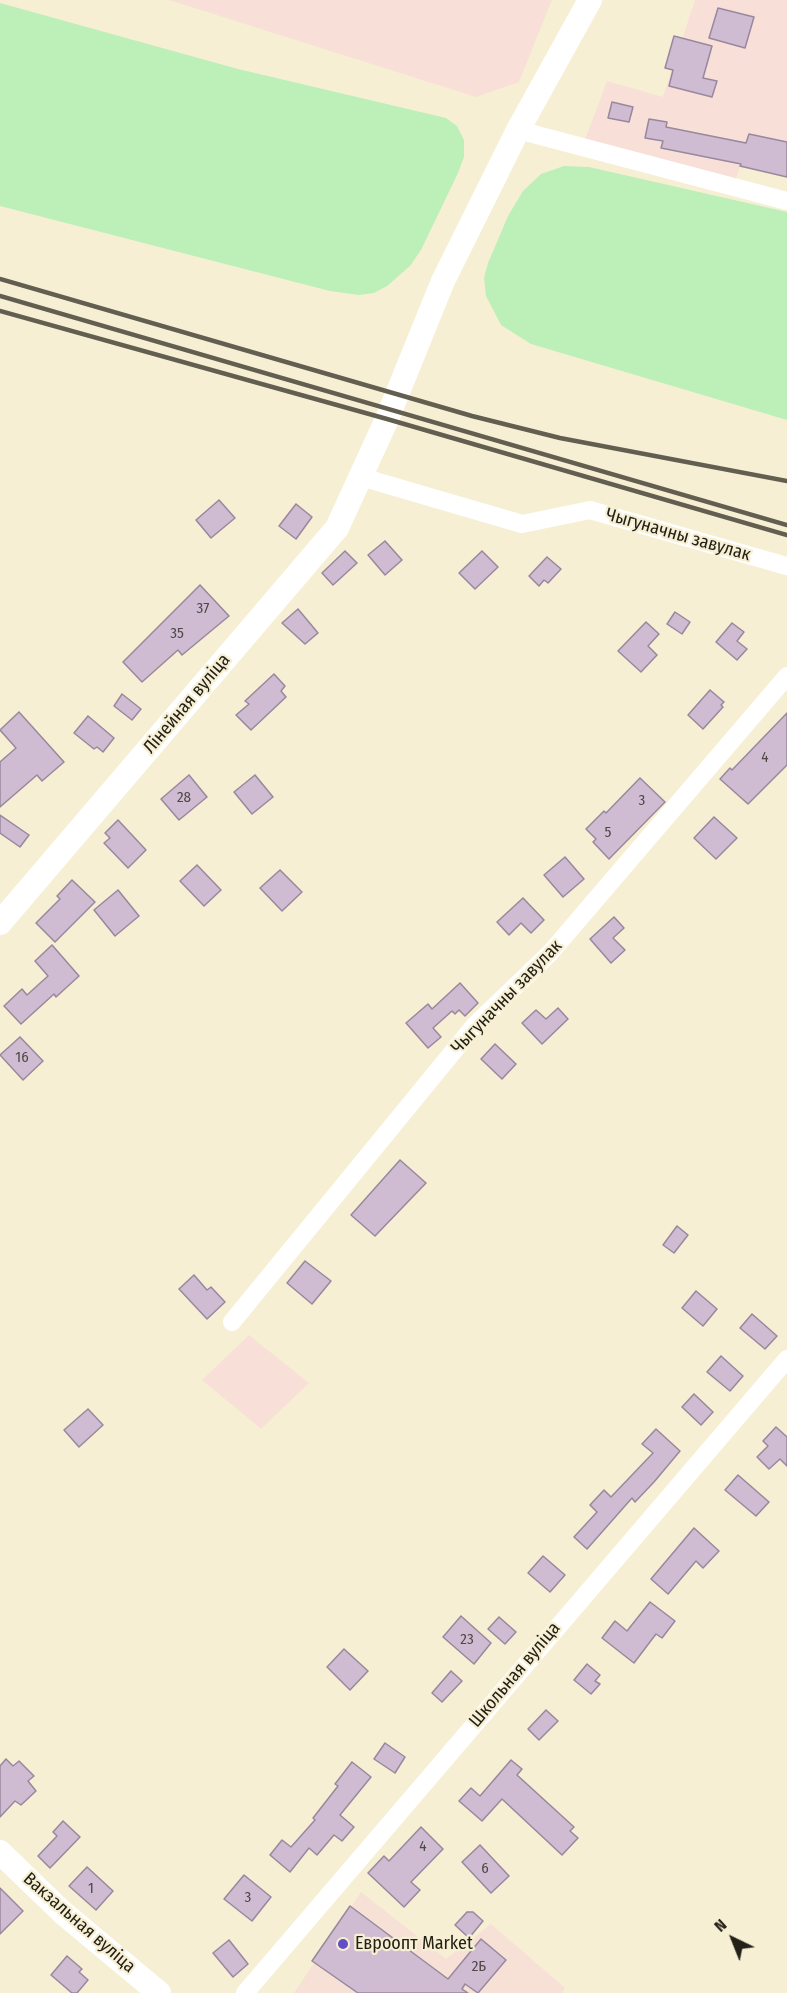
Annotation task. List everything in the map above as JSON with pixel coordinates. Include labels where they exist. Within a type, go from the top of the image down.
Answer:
[{"type":"street","name":"Лінейная вуліца","points":[[0,923],[337,528],[361,477],[443,281],[518,130],[590,0]]},
{"type":"street","points":[[518,130],[787,201]]},
{"type":"street","name":"Чыгуначны завулак","points":[[361,477],[522,524],[590,510],[787,566]]},
{"type":"street","name":"Чыгуначны завулак","points":[[232,1322],[475,1025],[550,953],[787,676]]},
{"type":"street","name":"Школьная вуліца","points":[[245,1993],[787,1359]]},
{"type":"street","name":"Вакзальная вуліца","points":[[0,1852],[62,1912],[159,1993]]},
{"type":"shaded area","points":[[169,0],[552,0],[519,82],[476,97]]},
{"type":"shaded area","points":[[695,0],[787,0],[787,177],[740,167],[735,181],[584,142],[607,81],[663,97]]},
{"type":"shaded area","points":[[249,1335],[309,1383],[261,1429],[202,1380]]},
{"type":"shaded area","points":[[361,1892],[446,1959],[491,1924],[565,1988],[562,1993],[294,1993]]},
{"type":"green space","points":[[0,3],[238,69],[446,118],[457,126],[464,140],[464,157],[421,250],[410,266],[387,286],[374,293],[359,295],[330,291],[0,206]]},
{"type":"green space","points":[[564,166],[589,167],[787,212],[787,420],[531,344],[501,325],[486,296],[484,278],[488,263],[508,216],[523,191],[541,174]]},
{"type":"building","points":[[718,8],[754,17],[745,48],[709,38]]},
{"type":"building","points":[[674,36],[712,46],[703,78],[717,81],[712,97],[669,86],[673,70],[665,68]]},
{"type":"building","points":[[612,102],[633,107],[629,122],[608,118]]},
{"type":"building","points":[[649,119],[667,122],[666,127],[746,143],[749,134],[787,142],[787,177],[740,166],[741,164],[661,148],[663,141],[645,138]]},
{"type":"building","points":[[219,500],[235,518],[211,538],[196,520]]},
{"type":"building","points":[[296,504],[312,517],[296,539],[279,526]]},
{"type":"building","points":[[385,541],[402,560],[385,575],[368,555]]},
{"type":"building","points":[[345,551],[357,563],[333,585],[322,573]]},
{"type":"building","points":[[482,551],[498,567],[475,589],[459,573]]},
{"type":"building","points":[[547,557],[561,569],[548,583],[544,580],[539,586],[529,576]]},
{"type":"building","points":[[200,585],[229,616],[182,655],[178,650],[142,682],[123,662]]},
{"type":"building","points":[[298,609],[318,633],[305,644],[282,623]]},
{"type":"building","points":[[675,612],[690,622],[682,634],[667,624]]},
{"type":"building","points":[[646,622],[659,634],[648,646],[657,655],[641,672],[618,651]]},
{"type":"building","points":[[732,623],[744,632],[737,641],[747,649],[737,660],[716,642]]},
{"type":"building","points":[[274,674],[285,686],[281,691],[286,697],[251,730],[236,715],[249,704],[245,701]]},
{"type":"building","points":[[710,690],[724,702],[721,705],[723,707],[703,729],[688,715]]},
{"type":"building","points":[[122,694],[141,709],[132,720],[114,706]]},
{"type":"building","points":[[19,712],[64,762],[42,781],[37,775],[0,807],[0,762],[16,748],[0,730]]},
{"type":"building","points":[[787,713],[787,765],[748,804],[720,779],[730,768],[732,770]]},
{"type":"building","points":[[88,716],[114,738],[103,752],[97,747],[94,749],[74,733]]},
{"type":"building","points":[[189,775],[207,797],[179,820],[161,799]]},
{"type":"building","points":[[255,775],[273,797],[252,814],[234,792]]},
{"type":"building","points":[[640,778],[665,802],[609,859],[593,842],[596,839],[586,829],[604,811],[606,813]]},
{"type":"building","points":[[0,815],[29,835],[20,847],[0,833]]},
{"type":"building","points":[[714,817],[737,838],[716,859],[694,838]]},
{"type":"building","points":[[118,820],[146,850],[128,868],[104,843],[110,838],[105,833]]},
{"type":"building","points":[[565,857],[584,879],[563,897],[544,875]]},
{"type":"building","points":[[197,865],[221,890],[204,906],[180,881]]},
{"type":"building","points":[[280,870],[302,892],[282,911],[260,888]]},
{"type":"building","points":[[72,880],[95,902],[55,942],[36,923],[60,899],[57,896]]},
{"type":"building","points":[[118,890],[139,916],[115,936],[94,910]]},
{"type":"building","points":[[523,898],[544,920],[531,933],[521,923],[509,935],[497,922]]},
{"type":"building","points":[[614,917],[624,928],[613,938],[625,950],[611,963],[590,939]]},
{"type":"building","points":[[52,945],[79,976],[56,997],[54,994],[21,1024],[4,1006],[22,989],[27,995],[48,976],[35,961]]},
{"type":"building","points":[[460,983],[478,1003],[465,1016],[459,1010],[455,1014],[452,1011],[433,1028],[441,1037],[428,1048],[406,1023],[428,1004],[432,1009]]},
{"type":"building","points":[[558,1008],[568,1019],[542,1044],[522,1023],[536,1010],[546,1019]]},
{"type":"building","points":[[20,1037],[43,1061],[23,1080],[0,1055]]},
{"type":"building","points":[[495,1044],[516,1064],[502,1079],[481,1059]]},
{"type":"building","points":[[400,1160],[426,1183],[375,1236],[351,1215]]},
{"type":"building","points":[[677,1226],[688,1235],[674,1253],[663,1245]]},
{"type":"building","points":[[305,1261],[331,1281],[312,1304],[287,1283]]},
{"type":"building","points":[[194,1275],[207,1290],[211,1287],[225,1302],[207,1319],[179,1289]]},
{"type":"building","points":[[696,1291],[717,1309],[703,1326],[682,1308]]},
{"type":"building","points":[[752,1314],[777,1336],[765,1349],[740,1328]]},
{"type":"building","points":[[721,1356],[743,1376],[730,1391],[707,1372]]},
{"type":"building","points":[[694,1394],[713,1412],[701,1425],[682,1407]]},
{"type":"building","points":[[88,1409],[103,1425],[79,1447],[64,1430]]},
{"type":"building","points":[[776,1427],[787,1437],[787,1466],[780,1459],[769,1469],[757,1457],[768,1446],[763,1441]]},
{"type":"building","points":[[656,1429],[680,1451],[654,1482],[635,1502],[632,1498],[587,1549],[574,1537],[597,1512],[590,1505],[604,1490],[611,1497],[653,1453],[642,1444]]},
{"type":"building","points":[[738,1475],[769,1502],[756,1516],[725,1490]]},
{"type":"building","points":[[694,1528],[719,1551],[703,1568],[696,1561],[668,1594],[651,1579]]},
{"type":"building","points":[[543,1556],[565,1575],[550,1592],[528,1573]]},
{"type":"building","points":[[650,1602],[675,1621],[662,1638],[656,1634],[634,1663],[602,1638],[615,1621],[627,1631]]},
{"type":"building","points":[[461,1616],[491,1643],[474,1664],[443,1637]]},
{"type":"building","points":[[499,1617],[516,1632],[505,1644],[488,1629]]},
{"type":"building","points":[[344,1649],[368,1671],[350,1690],[327,1667]]},
{"type":"building","points":[[587,1664],[600,1675],[595,1681],[600,1684],[591,1694],[574,1680]]},
{"type":"building","points":[[451,1671],[462,1681],[442,1702],[432,1693]]},
{"type":"building","points":[[546,1710],[558,1721],[539,1740],[528,1729]]},
{"type":"building","points":[[385,1743],[405,1757],[395,1773],[374,1759]]},
{"type":"building","points":[[6,1759],[13,1766],[19,1761],[34,1776],[28,1781],[36,1791],[21,1805],[15,1801],[0,1817],[0,1766]]},
{"type":"building","points":[[511,1760],[522,1769],[517,1775],[574,1827],[570,1831],[578,1838],[562,1855],[502,1799],[482,1821],[459,1801],[471,1788],[480,1796]]},
{"type":"building","points":[[352,1762],[371,1777],[340,1815],[354,1827],[342,1841],[334,1835],[317,1855],[309,1848],[290,1872],[270,1855],[282,1840],[291,1847],[315,1820],[313,1818],[338,1786],[335,1784]]},
{"type":"building","points":[[63,1821],[80,1837],[50,1868],[38,1856],[57,1836],[53,1832]]},
{"type":"building","points":[[421,1827],[443,1849],[411,1882],[420,1890],[404,1907],[368,1873],[384,1856],[389,1861]]},
{"type":"building","points":[[480,1845],[509,1876],[491,1893],[462,1862]]},
{"type":"building","points":[[87,1867],[113,1891],[96,1910],[69,1886]]},
{"type":"building","points":[[244,1875],[271,1897],[252,1921],[224,1899]]},
{"type":"building","points":[[0,1888],[23,1911],[0,1934]]},
{"type":"building","points":[[350,1906],[448,1979],[481,1939],[506,1960],[478,1993],[465,1984],[462,1989],[468,1993],[358,1993],[312,1961]]},
{"type":"building","points":[[467,1912],[473,1912],[483,1921],[469,1938],[455,1925]]},
{"type":"building","points":[[229,1940],[248,1964],[233,1977],[213,1953]]},
{"type":"building","points":[[67,1956],[82,1969],[79,1972],[88,1980],[77,1993],[72,1993],[51,1975]]},
{"type":"railway","points":[[0,279],[472,416],[560,438],[787,481]]},
{"type":"railway","points":[[0,296],[787,525]]},
{"type":"railway","points":[[0,311],[387,419],[787,535]]},
{"type":"place","name":"Евроопт Market","points":[[343,1944]]}]
